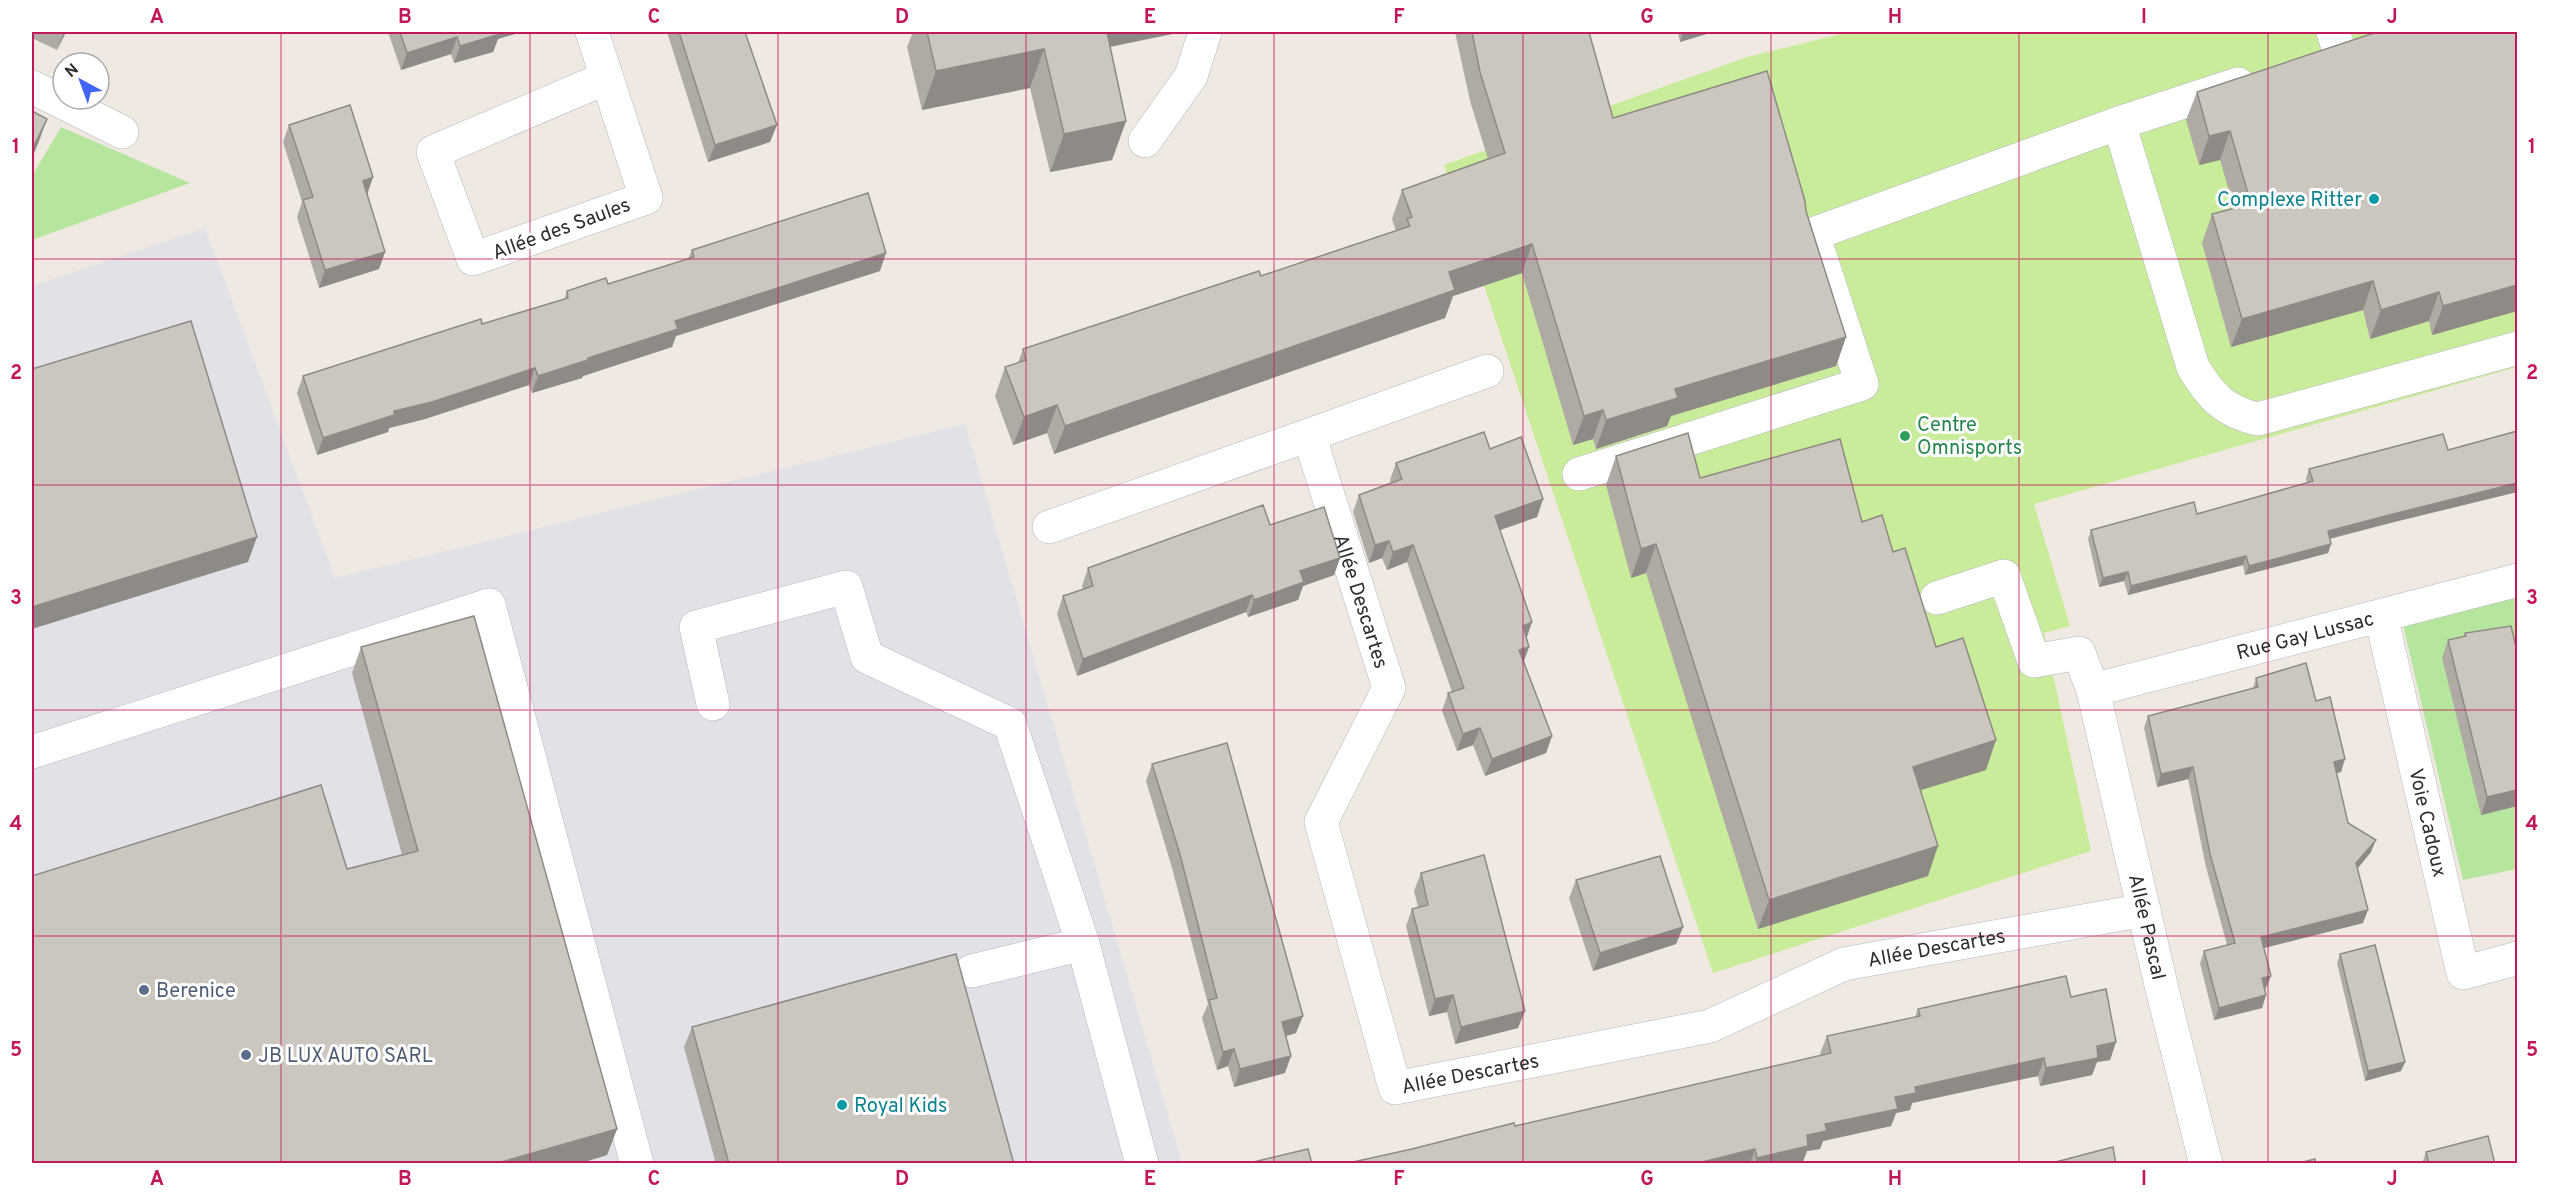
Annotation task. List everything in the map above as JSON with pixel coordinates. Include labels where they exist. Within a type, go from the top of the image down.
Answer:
[{"type":"street","name":"Allée des Saules","points":[[592,32],[646,198],[473,259],[433,152],[606,78]]},
{"type":"street","points":[[1145,141],[1191,76],[1204,32]]},
{"type":"street","points":[[2306,61],[2336,41],[2371,39]]},
{"type":"street","points":[[1579,474],[1862,384],[1813,234],[2119,123],[2262,76]]},
{"type":"street","points":[[32,87],[122,132]]},
{"type":"street","points":[[2119,123],[2193,367],[2208,392],[2230,410],[2258,419],[2517,348]]},
{"type":"street","points":[[1049,527],[1487,371]]},
{"type":"street","name":"Allée Descartes","points":[[1310,435],[1389,688],[1321,822],[1395,1088],[1710,1026],[1845,964],[2144,910]]},
{"type":"street","name":"Allée Pascal","points":[[1937,598],[2004,576],[2034,662],[2079,653],[2093,690],[2206,1164]]},
{"type":"street","name":"Rue Gay Lussac","points":[[2093,690],[2517,580]]},
{"type":"street","points":[[713,704],[696,627],[846,587],[867,657],[1010,724],[1083,944],[1142,1164]]},
{"type":"street","points":[[32,752],[489,605],[637,1164]]},
{"type":"street","name":"Voie Cadoux","points":[[2381,616],[2463,973],[2517,958]]},
{"type":"street","points":[[972,971],[1083,944]]},
{"type":"shaded area","points":[[205,228],[335,578],[965,424],[1182,1163],[32,1163],[32,286]]},
{"type":"green space","name":"Centre Omnisports","points":[[1849,32],[2517,32],[2517,367],[2034,504],[2070,626],[2044,633],[2091,851],[1713,973],[1444,165],[1747,57]]},
{"type":"green space","points":[[61,127],[190,183],[32,240],[32,176]]},
{"type":"green space","points":[[2517,598],[2517,869],[2463,880],[2403,625]]},
{"type":"building","points":[[400,32],[499,32],[500,34],[460,46],[457,37],[407,53]]},
{"type":"building","points":[[679,32],[745,32],[777,125],[715,145]]},
{"type":"building","points":[[927,32],[1107,32],[1126,121],[1064,134],[1044,49],[936,71]]},
{"type":"building","points":[[1472,32],[1589,32],[1613,118],[1767,71],[1806,211],[1846,337],[1675,389],[1678,398],[1606,420],[1603,410],[1584,416],[1532,244],[1449,272],[1455,290],[1065,426],[1057,405],[1024,417],[1005,367],[1026,360],[1023,349],[1259,271],[1261,276],[1410,226],[1407,219],[1412,217],[1402,190],[1505,153],[1480,72]]},
{"type":"building","name":"Complexe Ritter","points":[[2377,32],[2517,32],[2517,285],[2443,306],[2439,292],[2381,310],[2373,281],[2242,319],[2212,214],[2251,204],[2230,131],[2209,136],[2197,92]]},
{"type":"building","points":[[350,105],[373,177],[363,181],[385,252],[325,270],[303,200],[313,197],[289,125]]},
{"type":"building","points":[[32,111],[47,119],[32,150]]},
{"type":"building","points":[[868,193],[886,253],[675,321],[678,329],[588,358],[588,360],[538,376],[535,368],[432,402],[394,411],[394,415],[323,438],[303,376],[481,319],[482,324],[568,298],[567,291],[606,278],[608,284],[694,257],[692,250]]},
{"type":"building","points":[[191,321],[257,537],[32,607],[32,369]]},
{"type":"building","points":[[2517,431],[2517,483],[2328,531],[2331,544],[2249,566],[2246,556],[2131,586],[2128,572],[2103,578],[2091,530],[2194,502],[2197,514],[2313,481],[2309,469],[2443,434],[2448,450]]},
{"type":"building","points":[[1484,432],[1490,449],[1521,437],[1543,499],[1495,516],[1532,622],[1523,626],[1529,647],[1519,650],[1552,736],[1492,759],[1480,728],[1463,734],[1448,693],[1464,688],[1413,545],[1393,552],[1389,541],[1375,545],[1359,495],[1402,479],[1396,463]]},
{"type":"building","points":[[1688,433],[1700,478],[1840,439],[1862,522],[1882,515],[1893,552],[1905,548],[1936,647],[1963,638],[1996,740],[1913,767],[1938,846],[1769,900],[1656,544],[1641,549],[1616,456]]},
{"type":"building","points":[[1263,505],[1270,525],[1324,507],[1340,558],[1300,571],[1304,582],[1254,600],[1252,595],[1083,659],[1063,596],[1093,586],[1088,568]]},
{"type":"building","points":[[474,616],[617,1129],[494,1164],[32,1164],[32,876],[321,785],[347,869],[418,851],[361,647]]},
{"type":"building","points":[[2511,626],[2517,651],[2517,790],[2487,797],[2448,640],[2466,636],[2465,633]]},
{"type":"building","points":[[2306,663],[2316,701],[2330,697],[2345,759],[2334,762],[2348,823],[2376,840],[2356,863],[2368,910],[2261,937],[2271,976],[2262,978],[2266,995],[2219,1008],[2204,951],[2235,943],[2210,854],[2193,767],[2161,774],[2148,716],[2258,687],[2256,678]]},
{"type":"building","points":[[1227,743],[1303,1016],[1282,1022],[1291,1056],[1240,1069],[1234,1049],[1223,1052],[1209,1000],[1217,998],[1179,851],[1152,764]]},
{"type":"building","points":[[1484,855],[1525,1011],[1461,1027],[1453,995],[1435,999],[1412,909],[1428,905],[1421,873]]},
{"type":"building","points":[[1660,856],[1683,927],[1600,953],[1576,880]]},
{"type":"building","points":[[2375,945],[2405,1062],[2368,1071],[2340,954]]},
{"type":"building","name":"Royal Kids","points":[[956,954],[1014,1164],[729,1164],[692,1027]]},
{"type":"building","points":[[2066,976],[2071,997],[2106,989],[2116,1042],[2097,1046],[2098,1058],[2046,1068],[2044,1058],[1915,1087],[1916,1093],[1895,1097],[1898,1109],[1825,1124],[1827,1131],[1807,1135],[1808,1146],[1757,1158],[1755,1149],[1694,1164],[1344,1164],[1514,1123],[1515,1126],[1831,1053],[1827,1036],[1920,1016],[1918,1009]]},
{"type":"building","points":[[2488,1136],[2495,1164],[2429,1164],[2426,1152]]},
{"type":"building","points":[[2113,1147],[2116,1164],[2048,1164]]},
{"type":"building","points":[[1308,1149],[1312,1164],[1245,1164]]},
{"type":"building","points":[[2315,1159],[2316,1164],[2295,1164]]},
{"type":"place","name":"Complexe Ritter","points":[[2374,199]]},
{"type":"place","name":"Centre Omnisports","points":[[1905,436]]},
{"type":"place","name":"Berenice","points":[[144,990]]},
{"type":"place","name":"JB LUX AUTO SARL","points":[[246,1055]]},
{"type":"place","name":"Royal Kids","points":[[842,1105]]}]
